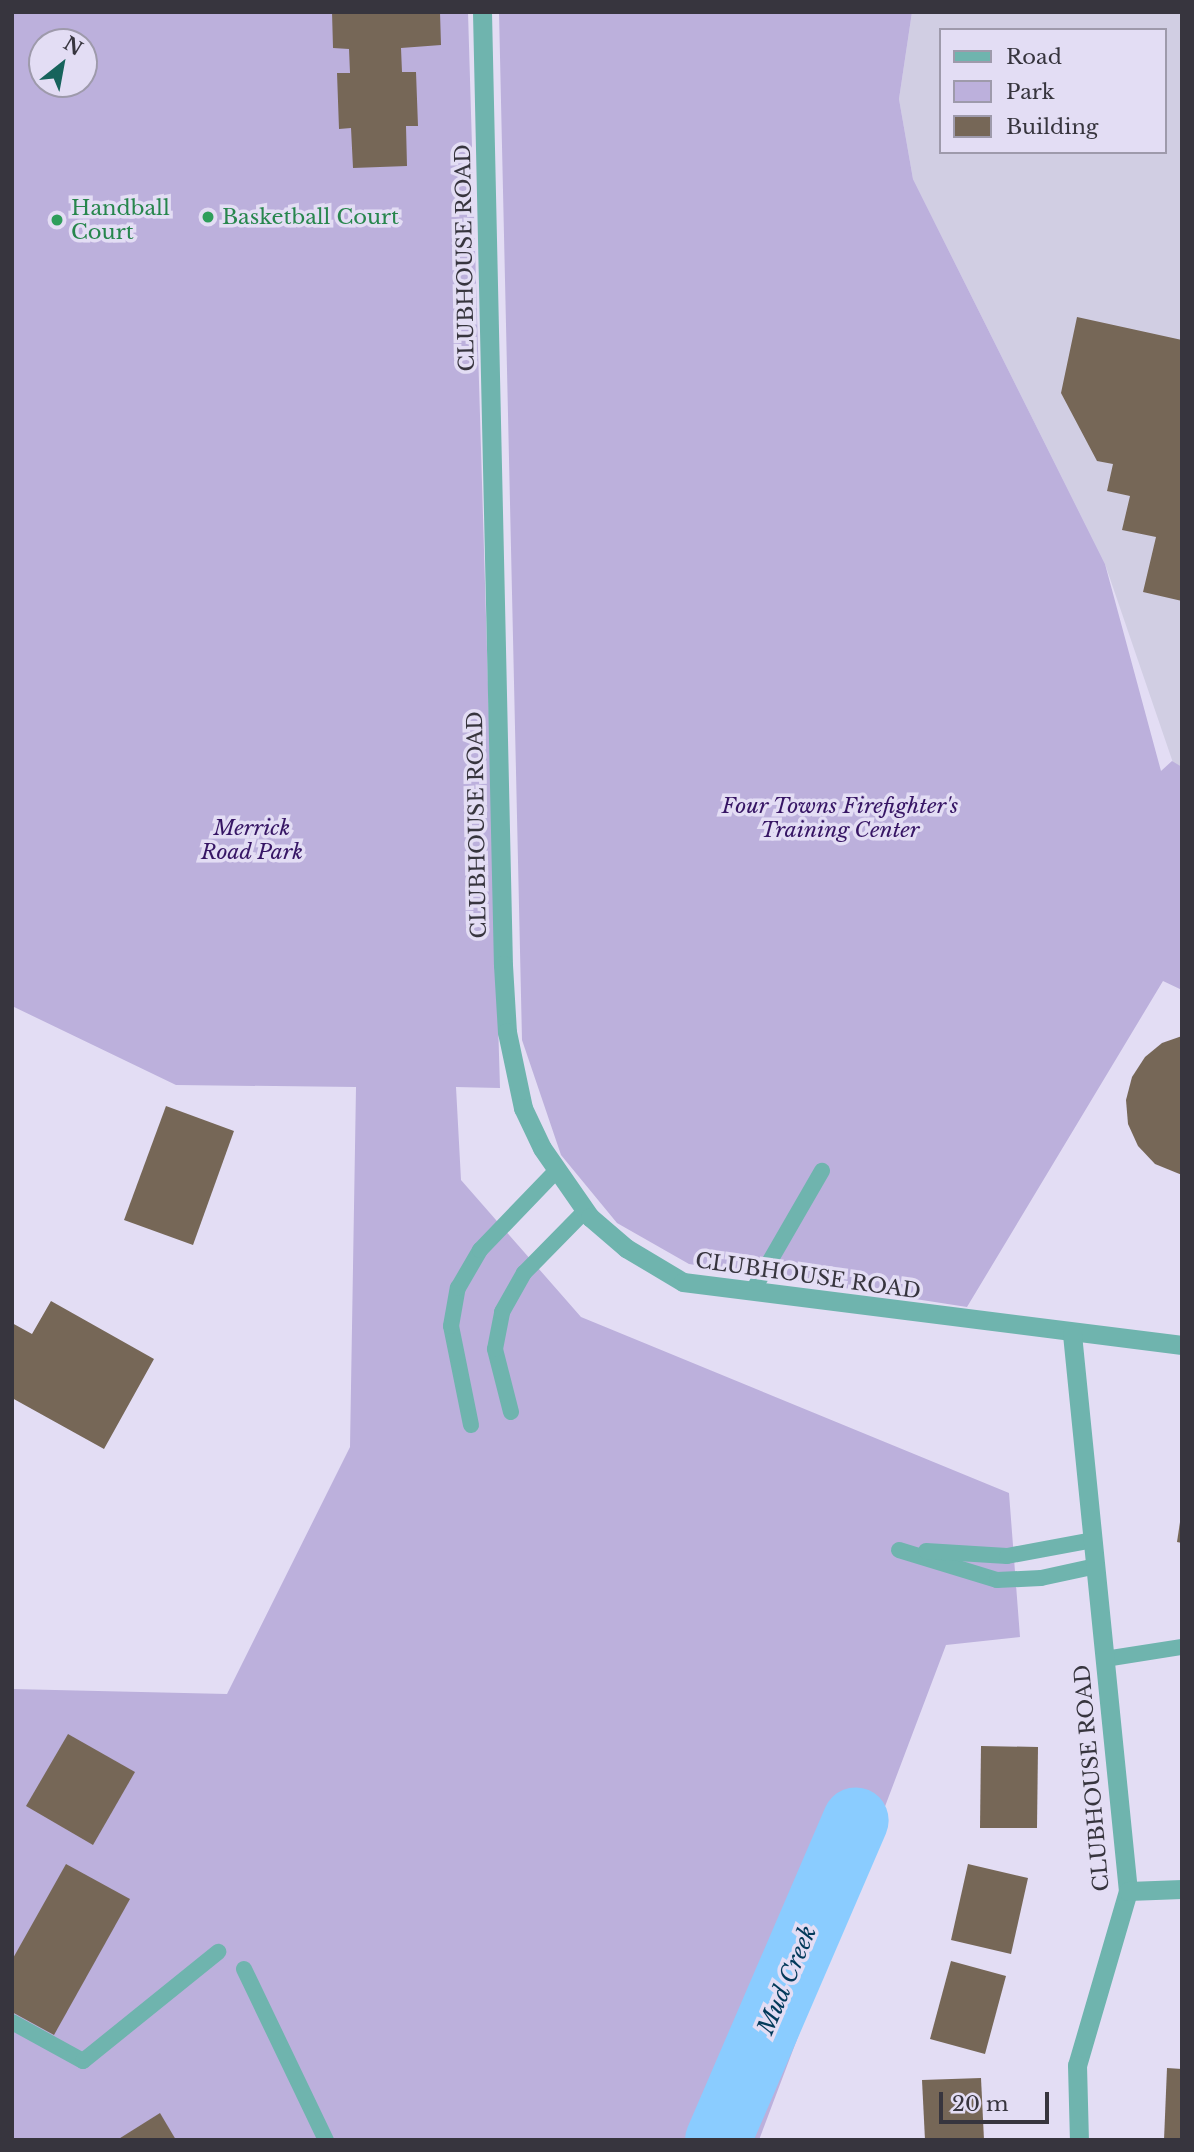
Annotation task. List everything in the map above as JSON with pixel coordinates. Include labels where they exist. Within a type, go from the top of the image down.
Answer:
[{"type":"street","name":"CLUBHOUSE ROAD","points":[[482,12],[503,964],[508,1032],[523,1108],[557,1170],[586,1210],[626,1248],[683,1282],[1072,1334],[1128,1891],[1077,2065],[1079,2140]]},
{"type":"street","points":[[1072,1334],[1182,1345]]},
{"type":"street","points":[[1128,1891],[1182,1889]]},
{"type":"lane","points":[[471,1425],[452,1326],[458,1288],[480,1250],[557,1170]]},
{"type":"lane","points":[[752,1292],[822,1171]]},
{"type":"lane","points":[[511,1412],[495,1349],[502,1312],[524,1273],[586,1210]]},
{"type":"lane","points":[[1093,1540],[1007,1556],[899,1550],[997,1580],[1041,1578],[1096,1566]]},
{"type":"lane","points":[[1105,1659],[1182,1647]]},
{"type":"lane","points":[[12,2022],[83,2061],[218,1952]]},
{"type":"lane","points":[[244,1969],[326,2140]]},
{"type":"shaded area","points":[[912,12],[1182,12],[1182,789],[1105,564],[913,179],[899,99]]},
{"type":"green space","name":"Merrick Road Park","points":[[12,12],[468,12],[500,1088],[456,1087],[461,1180],[581,1317],[1009,1493],[1020,1637],[946,1645],[759,2140],[12,2140],[12,1689],[227,1694],[350,1447],[356,1087],[176,1085],[12,1006]]},
{"type":"green space","name":"Four Towns Firefighter's Training Center","points":[[499,12],[912,12],[899,99],[913,179],[1105,564],[1161,771],[1172,761],[1182,767],[1182,990],[1163,981],[967,1307],[689,1264],[617,1223],[561,1155],[522,1040]]},
{"type":"building","points":[[332,12],[440,12],[441,45],[401,48],[402,72],[416,72],[418,126],[406,126],[407,166],[353,168],[351,128],[339,129],[337,73],[350,73],[349,49],[333,48]]},
{"type":"building","points":[[1077,317],[1182,340],[1182,601],[1143,592],[1156,537],[1122,530],[1130,496],[1107,491],[1113,464],[1097,461],[1061,393]]},
{"type":"building","points":[[1182,1036],[1182,1175],[1155,1164],[1138,1146],[1128,1124],[1126,1100],[1132,1077],[1145,1057],[1162,1043]]},
{"type":"building","points":[[166,1106],[234,1131],[193,1245],[124,1220]]},
{"type":"building","points":[[51,1301],[154,1359],[104,1449],[12,1398],[12,1323],[32,1334]]},
{"type":"building","points":[[1182,1522],[1182,1543],[1177,1542]]},
{"type":"building","points":[[68,1734],[135,1772],[93,1845],[26,1806]]},
{"type":"building","points":[[981,1746],[1038,1747],[1037,1828],[980,1828]]},
{"type":"building","points":[[66,1864],[130,1899],[54,2035],[12,2012],[12,1960]]},
{"type":"building","points":[[968,1864],[1028,1878],[1011,1954],[951,1940]]},
{"type":"building","points":[[951,1961],[1006,1976],[985,2054],[930,2039]]},
{"type":"building","points":[[1167,2068],[1182,2069],[1182,2140],[1164,2140]]},
{"type":"building","points":[[981,2078],[984,2140],[925,2140],[922,2080]]},
{"type":"building","points":[[160,2113],[176,2140],[117,2140]]},
{"type":"waterway","name":"Mud Creek","points":[[718,2140],[856,1820]]},
{"type":"place","name":"Basketball Court","points":[[208,217]]},
{"type":"place","name":"Handball Court","points":[[57,220]]}]
